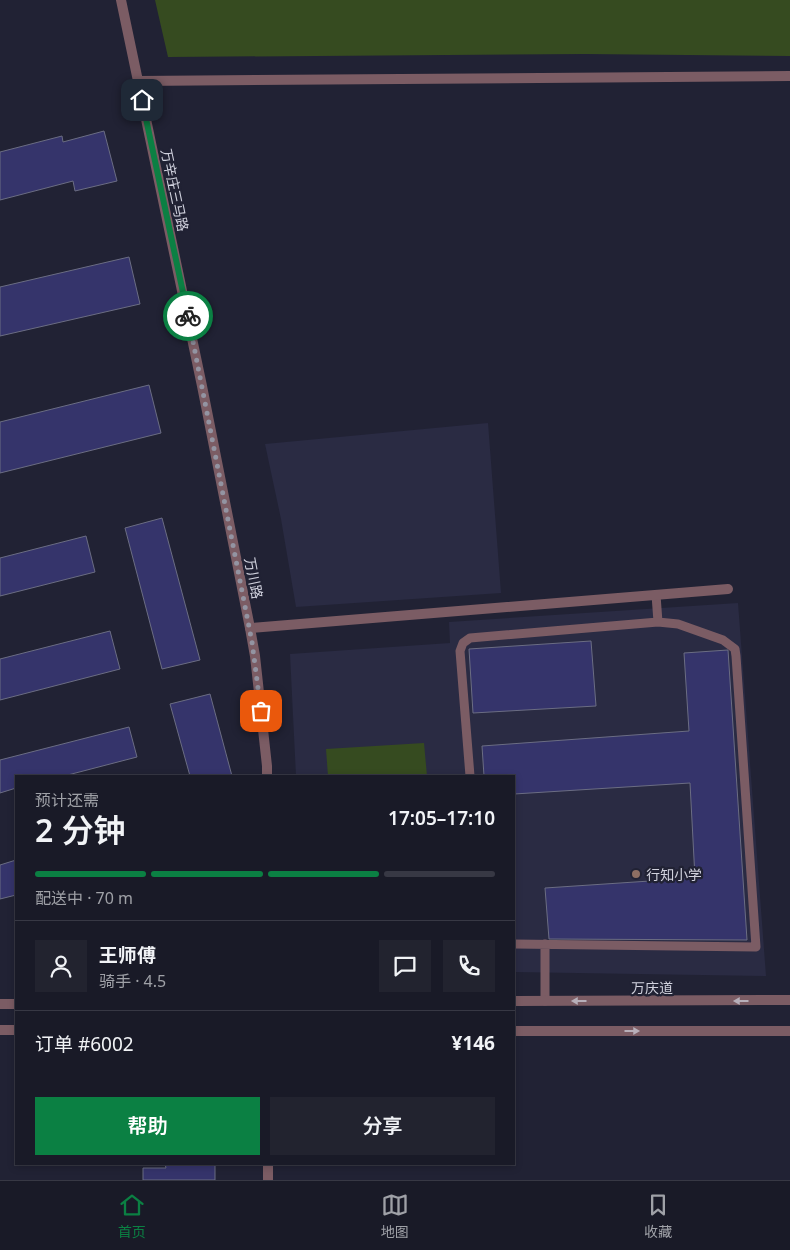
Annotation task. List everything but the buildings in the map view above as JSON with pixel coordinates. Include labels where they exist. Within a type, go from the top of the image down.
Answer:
[{"type":"street","name":"万辛庄三马路","points":[[121,0],[202,386]]},
{"type":"street","points":[[138,80],[790,76]]},
{"type":"street","name":"万川路","points":[[202,386],[255,656],[267,775]]},
{"type":"street","points":[[250,628],[728,590]]},
{"type":"street","name":"万庆道","points":[[515,1002],[790,1000]]},
{"type":"street","points":[[0,1004],[15,1004]]},
{"type":"street","points":[[0,1030],[15,1030]]},
{"type":"street","points":[[515,1031],[790,1031]]},
{"type":"street","points":[[268,1165],[268,1180]]},
{"type":"lane","points":[[656,595],[658,622]]},
{"type":"lane","points":[[470,775],[460,651],[463,643],[470,638],[658,622],[678,624],[723,640],[734,649],[738,675],[756,947],[515,944]]},
{"type":"lane","points":[[545,1001],[546,944]]},
{"type":"shaded area","points":[[488,423],[501,593],[296,607],[281,519],[265,444]]},
{"type":"shaded area","name":"行知小学","points":[[738,603],[766,976],[515,972],[515,775],[296,775],[290,654],[450,643],[449,622]]},
{"type":"green space","points":[[155,0],[790,0],[790,56],[585,54],[168,57]]},
{"type":"green space","points":[[424,743],[427,775],[328,775],[326,749]]},
{"type":"way so far","points":[[188,316],[255,656],[261,711]]},
{"type":"place","name":"行知小学","points":[[636,874]]},
{"type":"route","points":[[142,100],[188,316]]}]
